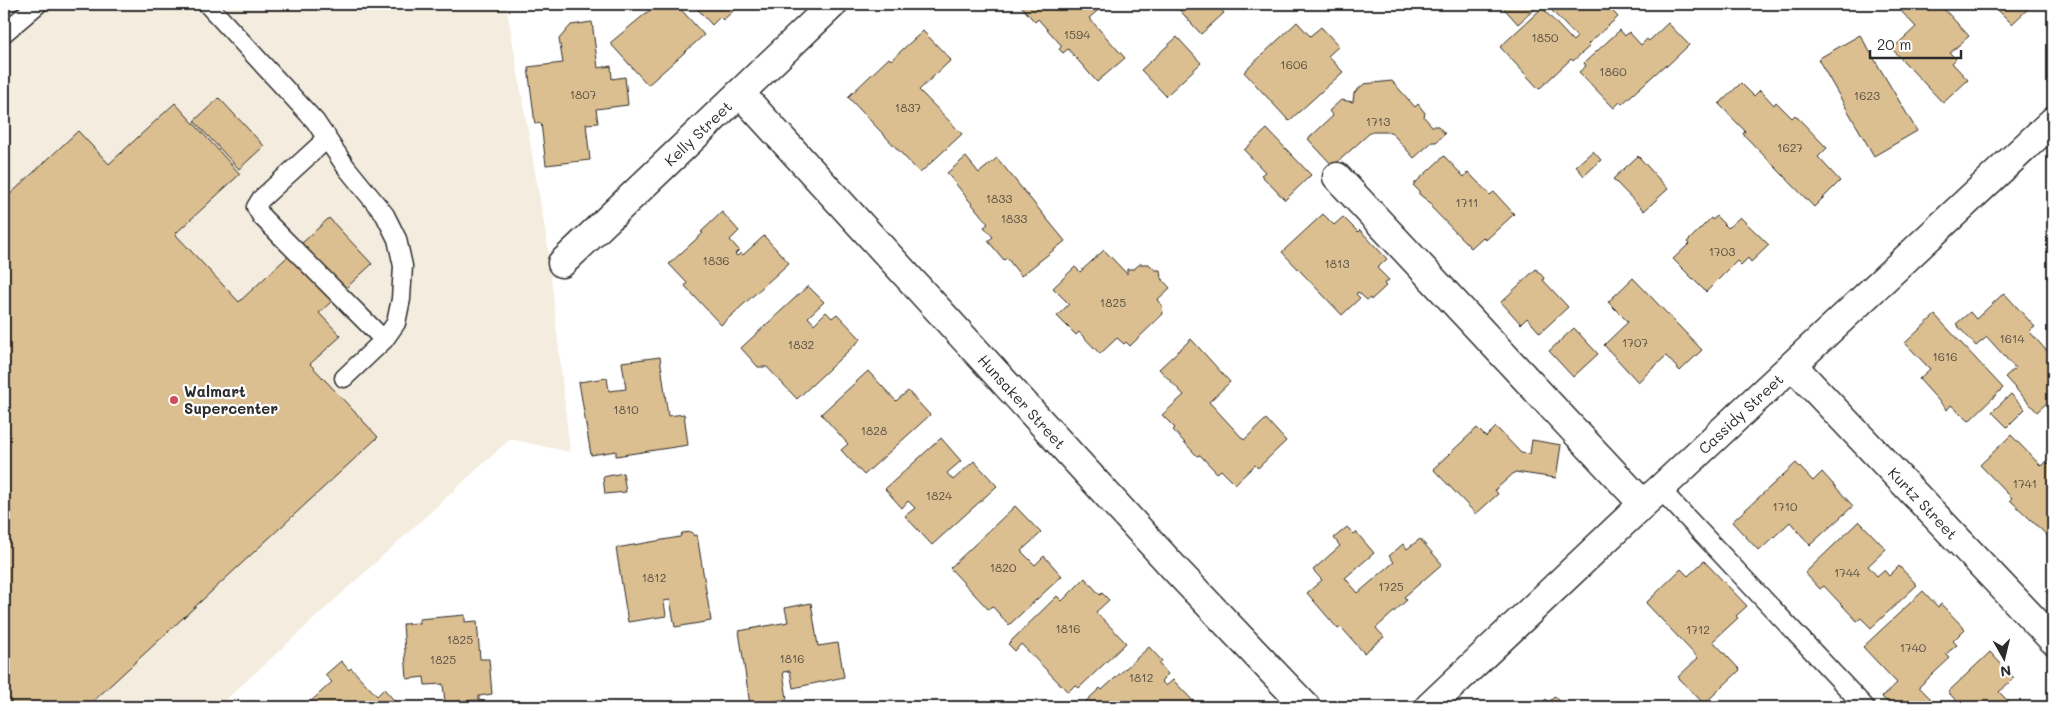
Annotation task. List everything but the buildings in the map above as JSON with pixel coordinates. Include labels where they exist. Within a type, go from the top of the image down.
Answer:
[{"type":"street","name":"Kelly Street","points":[[562,263],[833,4]]},
{"type":"street","name":"Hunsaker Street","points":[[740,93],[1170,563],[1306,707]]},
{"type":"street","name":"Cassidy Street","points":[[1429,707],[2053,121]]},
{"type":"street","points":[[1337,177],[1652,496]]},
{"type":"street","name":"Kurtz Street","points":[[1793,366],[2053,640]]},
{"type":"lane","points":[[4,34],[38,4]]},
{"type":"lane","points":[[207,4],[316,121],[346,167],[385,214],[397,239],[403,266],[401,299],[396,323],[384,340],[344,378]]},
{"type":"lane","points":[[326,135],[319,146],[261,199],[256,207],[262,216],[384,340]]},
{"type":"lane","points":[[1652,496],[1865,707]]},
{"type":"shaded area","points":[[4,4],[506,4],[547,241],[570,452],[510,439],[218,707],[4,707]]},
{"type":"place","name":"Walmart Supercenter","points":[[174,400]]}]
